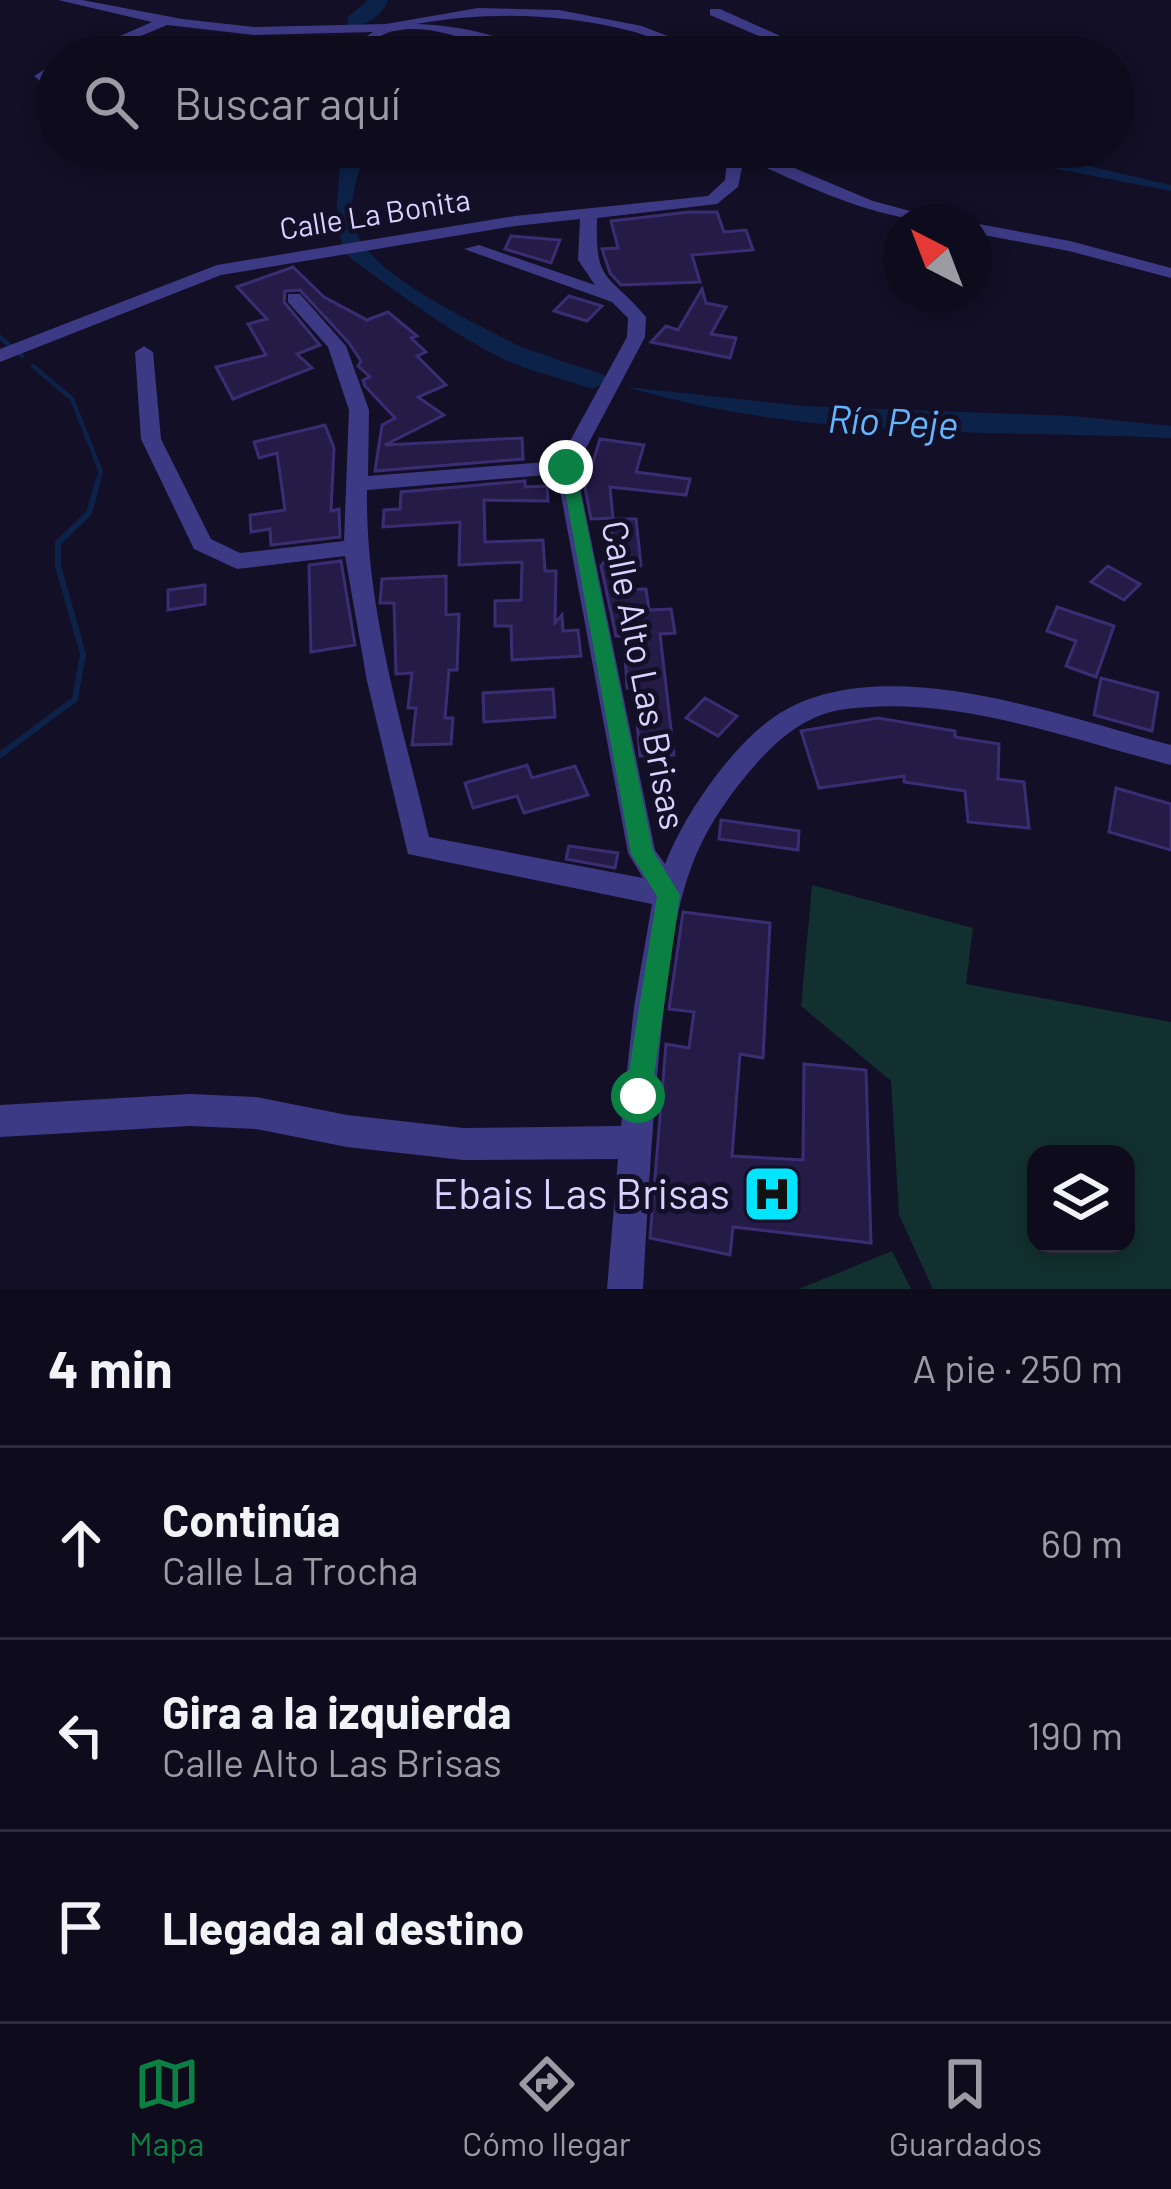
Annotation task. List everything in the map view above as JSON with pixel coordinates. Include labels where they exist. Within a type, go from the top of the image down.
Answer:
[{"type":"street","points":[[64,0],[166,20],[279,32],[391,25],[450,28],[473,36]]},
{"type":"street","points":[[375,36],[391,25],[470,6],[547,4],[668,36]]},
{"type":"street","points":[[715,12],[771,36]]},
{"type":"street","points":[[128,36],[166,20]]},
{"type":"street","name":"Calle La Bonita","points":[[0,356],[217,270],[589,212],[720,198],[736,168]]},
{"type":"street","points":[[781,168],[883,208]]},
{"type":"street","points":[[357,484],[566,467],[636,337],[637,317],[594,274],[587,260],[589,212]]},
{"type":"street","points":[[991,231],[1171,273]]},
{"type":"street","points":[[473,249],[626,302]]},
{"type":"street","points":[[294,298],[337,346],[359,410],[355,547],[418,846],[669,895]]},
{"type":"street","points":[[144,352],[151,439],[202,544],[237,561],[355,547]]},
{"type":"street","name":"Calle Alto Las Brisas","points":[[566,467],[642,854],[669,895]]},
{"type":"street","points":[[625,1289],[635,1142],[656,955],[669,895],[683,852],[723,785],[780,724],[823,706],[882,699],[946,704],[1171,755]]},
{"type":"street","points":[[0,1120],[190,1109],[256,1113],[347,1131],[463,1144],[635,1142]]},
{"type":"green space","points":[[812,885],[973,928],[966,984],[1171,1022],[1171,1289],[933,1289],[899,1215],[891,1081],[801,1006]]},
{"type":"green space","points":[[892,1251],[911,1289],[799,1289]]},
{"type":"water","points":[[339,168],[360,168],[353,220],[364,246],[380,263],[448,309],[555,359],[577,375],[552,375],[523,367],[428,314],[350,258],[339,233]]},
{"type":"water","points":[[1052,168],[1098,168],[1171,185],[1171,191]]},
{"type":"water","points":[[627,387],[804,406],[1073,416],[1171,426],[1171,438],[828,424],[693,404]]},
{"type":"building","points":[[717,212],[724,232],[746,230],[753,250],[692,255],[700,282],[621,285],[610,273],[602,249],[618,248],[611,221]]},
{"type":"building","points":[[511,236],[560,240],[551,263],[505,249]]},
{"type":"building","points":[[293,267],[324,297],[367,320],[388,312],[417,336],[411,338],[426,352],[417,356],[446,385],[418,397],[444,415],[385,445],[522,438],[523,459],[375,471],[382,425],[395,418],[365,386],[363,380],[370,377],[358,366],[361,361],[349,343],[300,290],[285,291],[284,302],[320,345],[297,354],[312,368],[233,399],[216,367],[266,355],[248,324],[267,319],[237,287]]},
{"type":"building","points":[[702,289],[706,303],[726,307],[711,334],[736,338],[730,358],[651,342],[666,326],[678,330]]},
{"type":"building","points":[[569,296],[602,306],[587,321],[554,311]]},
{"type":"building","points":[[325,425],[334,448],[331,511],[339,509],[340,537],[271,545],[270,529],[251,532],[250,515],[285,510],[277,453],[259,458],[254,442]]},
{"type":"building","points":[[600,439],[644,445],[636,472],[690,479],[686,495],[610,487],[613,518],[591,519],[585,488]]},
{"type":"building","points":[[525,481],[525,487],[547,486],[548,501],[484,500],[485,542],[543,540],[545,571],[556,571],[555,623],[562,615],[563,631],[578,630],[581,656],[512,660],[511,626],[495,626],[495,601],[521,600],[522,562],[459,565],[460,522],[383,527],[384,510],[400,509],[401,492]]},
{"type":"building","points":[[611,519],[636,519],[641,565],[621,590],[646,589],[649,610],[671,609],[675,633],[660,634],[674,755],[640,756],[634,688],[627,688],[624,636],[616,636],[601,566],[613,551]]},
{"type":"building","points":[[341,561],[355,645],[311,652],[309,565]]},
{"type":"building","points":[[1108,566],[1140,584],[1124,600],[1091,582]]},
{"type":"building","points":[[446,576],[446,615],[459,614],[457,670],[449,670],[445,718],[453,718],[451,744],[412,745],[416,708],[408,708],[412,673],[396,674],[394,603],[380,603],[382,579]]},
{"type":"building","points":[[205,585],[205,604],[168,610],[168,590]]},
{"type":"building","points":[[1057,607],[1114,626],[1096,677],[1066,666],[1076,641],[1047,631]]},
{"type":"building","points":[[1101,678],[1158,693],[1152,731],[1094,715]]},
{"type":"building","points":[[553,689],[555,717],[484,722],[483,693]]},
{"type":"building","points":[[705,698],[737,716],[718,736],[686,718]]},
{"type":"building","points":[[878,718],[999,744],[998,779],[1024,782],[1029,828],[968,822],[965,791],[904,782],[904,776],[819,788],[801,731]]},
{"type":"building","points":[[527,765],[532,778],[575,766],[588,795],[524,813],[517,796],[473,808],[465,783]]},
{"type":"building","points":[[1116,788],[1171,804],[1171,850],[1109,832]]},
{"type":"building","points":[[721,820],[799,831],[798,850],[719,839]]},
{"type":"building","points":[[569,846],[618,853],[615,868],[566,859]]},
{"type":"building","points":[[683,912],[770,923],[763,1058],[740,1054],[732,1156],[803,1160],[804,1064],[866,1070],[871,1243],[733,1227],[730,1255],[650,1238],[666,1044],[689,1048],[694,1012],[669,1009]]},
{"type":"waterway","name":"Río Peje","points":[[355,21],[376,7],[378,0]]},
{"type":"waterway","points":[[0,337],[22,356]]},
{"type":"waterway","name":"Río Peje","points":[[532,361],[593,380]]},
{"type":"waterway","points":[[33,366],[72,399],[101,472],[98,481]]},
{"type":"waterway","points":[[0,755],[75,699],[83,654],[58,566],[58,543],[89,513],[98,481]]},
{"type":"place","name":"Ebais Las Brisas","points":[[772,1194]]},
{"type":"route","points":[[566,467],[642,854],[669,895],[656,955],[638,1096]]}]
